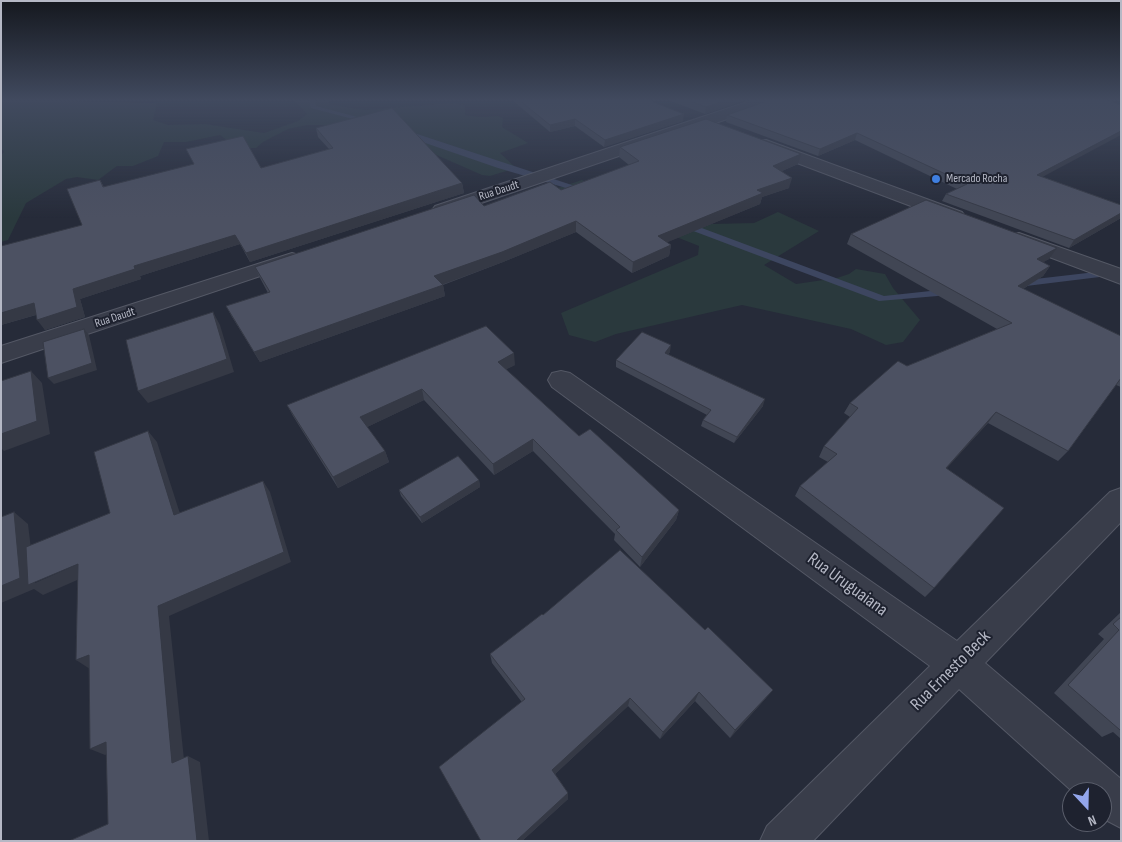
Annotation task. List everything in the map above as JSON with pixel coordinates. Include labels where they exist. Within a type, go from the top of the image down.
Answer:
[{"type":"street","name":"Rua Daudt","points":[[422,216],[654,139]]},
{"type":"street","points":[[752,139],[975,223]]},
{"type":"street","points":[[1002,233],[1121,278]]},
{"type":"street","name":"Rua Daudt","points":[[1,356],[314,252]]},
{"type":"street","name":"Rua Uruguaiana","points":[[561,380],[958,664],[1121,807]]},
{"type":"street","name":"Rua Ernesto Beck","points":[[782,841],[1121,501]]},
{"type":"shaded area","points":[[1,139],[199,139],[186,142],[164,142],[158,156],[133,166],[117,166],[98,180],[77,177],[66,179],[26,203],[8,240],[1,242],[1,155],[4,152],[1,148]]},
{"type":"shaded area","points":[[226,139],[268,139],[256,148],[237,148]]},
{"type":"shaded area","points":[[393,139],[522,139],[528,143],[500,153],[516,168],[490,176],[482,175],[416,146]]},
{"type":"shaded area","points":[[582,180],[613,196],[659,207],[713,224],[754,223],[778,212],[819,231],[764,265],[796,284],[837,278],[849,274],[856,269],[885,274],[893,288],[920,320],[903,342],[886,345],[851,329],[742,305],[616,334],[595,342],[569,335],[561,313],[698,255],[699,246],[555,189]]},
{"type":"building","points":[[229,139],[245,139],[261,168],[333,148],[326,139],[421,139],[462,183],[246,253],[235,235],[134,266],[135,269],[73,289],[77,307],[37,320],[34,303],[1,313],[1,246],[82,225],[67,189],[100,180],[103,187],[194,164],[186,149]]},
{"type":"building","points":[[644,139],[761,139],[801,154],[773,166],[792,178],[757,190],[763,193],[658,236],[671,245],[633,262],[576,221],[502,252],[434,276],[443,285],[254,352],[226,306],[270,292],[255,267],[474,195],[484,206],[550,182],[561,190],[639,161],[620,147]]},
{"type":"building","points":[[793,139],[842,139],[820,149]]},
{"type":"building","points":[[871,139],[1105,139],[1037,175],[1121,205],[1121,213],[1074,240],[946,194],[967,184]]},
{"type":"building","points":[[926,200],[1057,248],[1037,259],[1050,266],[1018,286],[1121,336],[1121,378],[1068,451],[996,412],[946,468],[1004,508],[934,588],[800,486],[837,454],[824,446],[858,408],[850,403],[898,361],[907,366],[1012,323],[851,234]]},
{"type":"building","points":[[213,312],[227,359],[138,391],[126,340]]},
{"type":"building","points":[[486,326],[514,353],[498,362],[579,436],[590,429],[679,510],[642,557],[616,530],[620,527],[533,439],[493,464],[422,389],[360,417],[385,451],[333,477],[287,405]]},
{"type":"building","points":[[84,329],[92,363],[48,378],[43,342]]},
{"type":"building","points":[[642,332],[671,345],[665,353],[765,399],[737,437],[703,420],[711,410],[616,360]]},
{"type":"building","points":[[31,371],[37,421],[1,434],[1,381]]},
{"type":"building","points":[[148,431],[174,515],[263,481],[284,552],[158,606],[172,763],[188,756],[197,841],[69,841],[108,824],[106,742],[90,749],[89,655],[76,660],[78,564],[28,585],[26,547],[110,513],[94,452]]},
{"type":"building","points":[[458,456],[479,480],[420,517],[399,490]]},
{"type":"building","points":[[14,512],[20,578],[1,586],[1,517]]},
{"type":"building","points":[[620,550],[705,630],[708,627],[773,690],[735,730],[699,692],[663,732],[630,698],[552,770],[568,793],[516,841],[481,841],[439,767],[525,699],[490,654],[543,615]]},
{"type":"building","points":[[1121,617],[1120,730],[1068,685],[1119,630],[1113,624]]},
{"type":"waterway","points":[[423,139],[501,166],[586,191]]},
{"type":"waterway","points":[[683,224],[883,299],[949,292]]},
{"type":"waterway","points":[[1018,284],[1113,273]]},
{"type":"place","name":"Mercado Rocha","points":[[936,179]]}]
